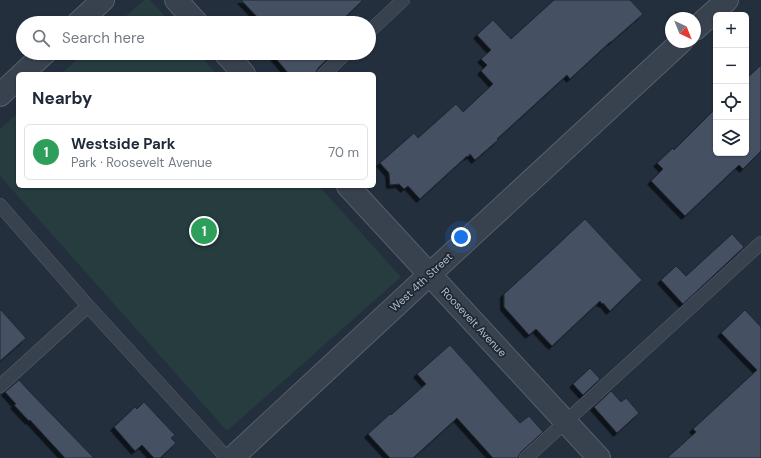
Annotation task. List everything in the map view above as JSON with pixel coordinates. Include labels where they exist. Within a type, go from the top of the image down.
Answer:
[{"type":"street","points":[[86,16],[103,0]]},
{"type":"street","points":[[176,0],[191,16]]},
{"type":"street","points":[[701,24],[727,0]]},
{"type":"street","name":"West 4th Street","points":[[232,458],[675,48]]},
{"type":"street","points":[[24,72],[37,60]]},
{"type":"street","points":[[231,60],[242,72]]},
{"type":"street","points":[[0,95],[16,80]]},
{"type":"street","name":"Roosevelt Avenue","points":[[350,188],[599,458]]},
{"type":"lane","points":[[376,25],[403,0]]},
{"type":"lane","points":[[326,72],[339,60]]},
{"type":"lane","points":[[0,205],[88,306],[227,458]]},
{"type":"lane","points":[[526,458],[761,243]]},
{"type":"lane","points":[[0,386],[88,306]]},
{"type":"green space","points":[[144,0],[150,0],[165,16],[126,16]]},
{"type":"green space","points":[[76,60],[204,60],[215,72],[63,72]]},
{"type":"green space","points":[[16,115],[16,188],[321,188],[401,277],[227,431],[0,176],[0,129]]},
{"type":"building","points":[[241,0],[363,0],[346,16],[256,16]]},
{"type":"building","points":[[554,0],[630,0],[643,14],[570,79],[567,75],[475,160],[470,154],[468,157],[467,156],[420,199],[408,186],[404,189],[399,184],[390,185],[389,173],[380,163],[414,133],[418,138],[456,104],[463,112],[493,84],[481,71],[487,65],[481,59],[491,50],[477,35],[493,20],[511,39]]},
{"type":"building","points":[[277,60],[327,60],[316,72],[287,72]]},
{"type":"building","points":[[761,65],[761,151],[743,169],[739,165],[685,216],[651,181],[663,169],[657,163],[673,148],[674,150],[713,111],[713,156],[749,156],[749,76]]},
{"type":"building","points":[[585,219],[642,280],[610,311],[600,301],[552,346],[536,329],[529,335],[504,307],[504,294]]},
{"type":"building","points":[[732,234],[744,247],[683,304],[661,280],[676,266],[686,276]]},
{"type":"building","points":[[0,309],[26,338],[0,361]]},
{"type":"building","points":[[745,310],[761,327],[761,458],[667,458],[696,432],[693,429],[757,370],[721,333]]},
{"type":"building","points":[[450,345],[520,423],[529,416],[543,432],[521,452],[518,458],[493,458],[457,418],[413,458],[390,458],[368,434],[426,384],[417,374]]},
{"type":"building","points":[[590,368],[600,379],[583,395],[573,384]]},
{"type":"building","points":[[19,380],[94,458],[65,458],[30,420],[29,421],[14,405],[16,404],[5,392]]},
{"type":"building","points":[[611,391],[621,402],[626,398],[639,413],[617,433],[594,407]]},
{"type":"building","points":[[144,402],[175,435],[171,438],[176,443],[160,458],[154,458],[142,445],[135,451],[114,427],[135,407],[137,409]]},
{"type":"place","name":"Westside Park","points":[[204,231]]}]
